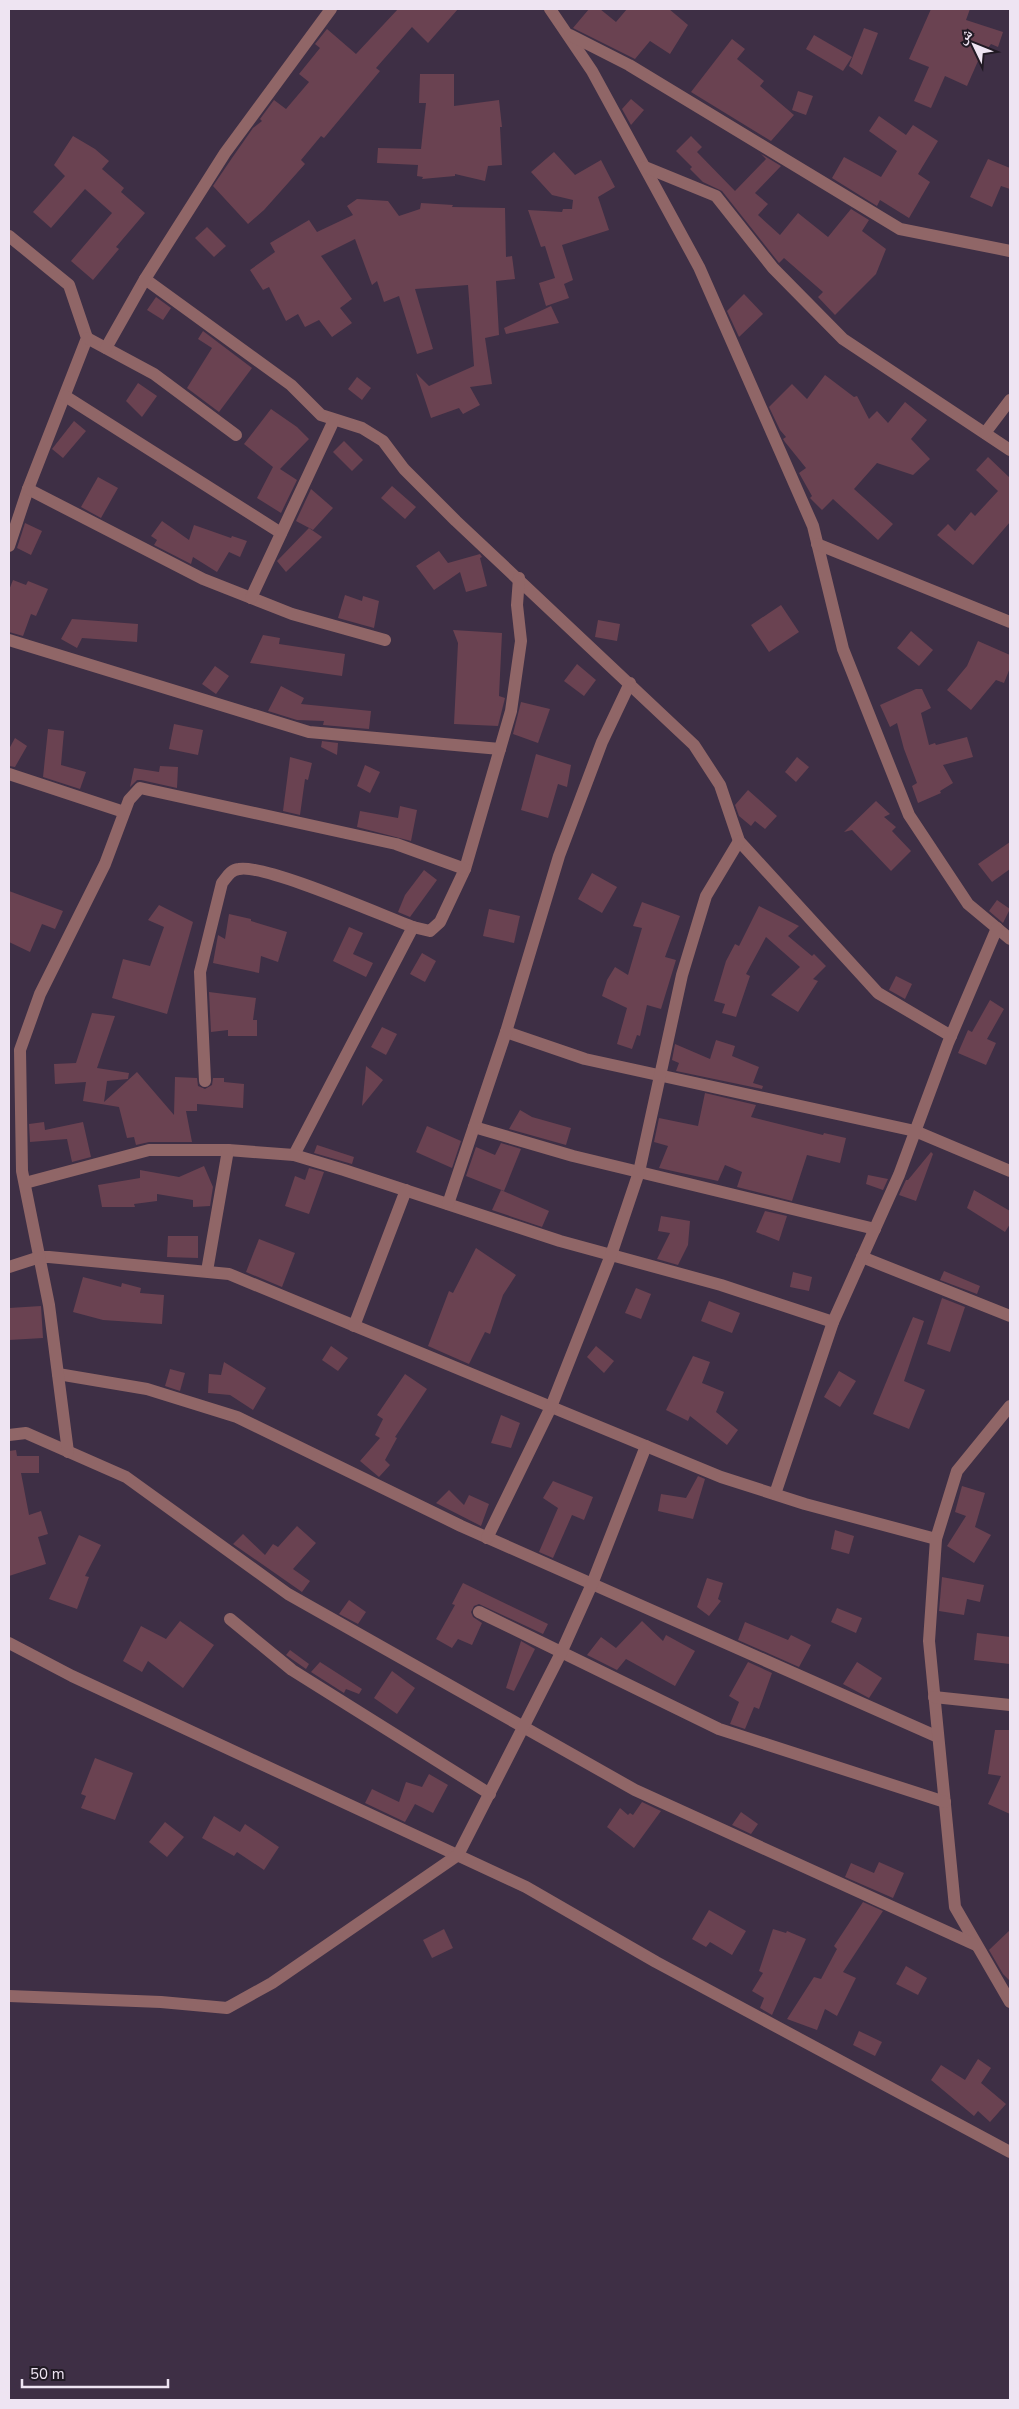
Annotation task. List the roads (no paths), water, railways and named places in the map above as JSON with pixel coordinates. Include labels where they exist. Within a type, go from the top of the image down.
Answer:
[{"type":"street","points":[[106,348],[145,278],[225,153],[331,9]]},
{"type":"street","points":[[550,9],[592,71],[699,267],[813,526],[843,649],[909,815],[968,904],[1010,939]]},
{"type":"street","points":[[567,34],[629,65],[900,229],[1010,251]]},
{"type":"street","points":[[645,167],[716,196],[774,268],[843,339],[1010,450]]},
{"type":"street","points":[[9,236],[70,285],[87,338],[28,489],[9,546]]},
{"type":"street","points":[[145,278],[291,385],[321,415],[362,428],[383,441],[404,469],[456,522],[519,578],[694,745],[720,785],[739,842],[878,994],[952,1036]]},
{"type":"street","points":[[87,338],[154,374],[236,435]]},
{"type":"street","points":[[64,396],[281,533]]},
{"type":"street","points":[[985,433],[1010,400]]},
{"type":"street","points":[[250,598],[334,420]]},
{"type":"street","points":[[28,489],[203,579],[292,614],[385,640]]},
{"type":"street","points":[[817,544],[1010,622]]},
{"type":"street","points":[[205,1081],[200,972],[222,883],[230,873],[239,869],[266,872],[413,927],[430,931],[440,922],[465,868],[511,711],[521,641],[517,605],[519,578]]},
{"type":"street","points":[[9,640],[309,732],[500,749]]},
{"type":"street","points":[[448,1204],[506,1032],[559,856],[602,742],[630,683]]},
{"type":"street","points":[[9,774],[124,812]]},
{"type":"street","points":[[68,1452],[49,1306],[22,1171],[14,1048],[105,864],[129,800],[140,788],[396,844],[465,868]]},
{"type":"street","points":[[488,1538],[551,1407],[611,1255],[639,1172],[682,975],[706,896],[739,842]]},
{"type":"street","points":[[294,1155],[413,927]]},
{"type":"street","points":[[775,1494],[833,1322],[875,1229],[997,928]]},
{"type":"street","points":[[506,1032],[585,1059],[915,1131],[1010,1171]]},
{"type":"street","points":[[474,1127],[573,1156],[875,1229]]},
{"type":"street","points":[[25,1184],[150,1150],[228,1150],[294,1155],[560,1240],[721,1285],[833,1322]]},
{"type":"street","points":[[207,1271],[228,1150]]},
{"type":"street","points":[[354,1326],[406,1190]]},
{"type":"street","points":[[9,1267],[40,1257],[229,1274],[721,1477],[936,1539]]},
{"type":"street","points":[[862,1257],[1010,1316]]},
{"type":"street","points":[[58,1374],[147,1389],[237,1417],[488,1538],[938,1737]]},
{"type":"street","points":[[1010,1406],[957,1471],[936,1539],[929,1642],[955,1908],[1010,2002]]},
{"type":"street","points":[[9,1436],[26,1433],[126,1477],[288,1594],[635,1790],[976,1945]]},
{"type":"street","points":[[9,1996],[161,2002],[227,2008],[272,1983],[458,1855],[561,1653],[592,1584],[646,1446]]},
{"type":"street","points":[[479,1612],[718,1729],[945,1802]]},
{"type":"street","points":[[230,1619],[292,1670],[490,1794]]},
{"type":"street","points":[[9,1643],[72,1676],[526,1887],[656,1962],[1010,2152]]},
{"type":"street","points":[[934,1697],[1010,1705]]}]
